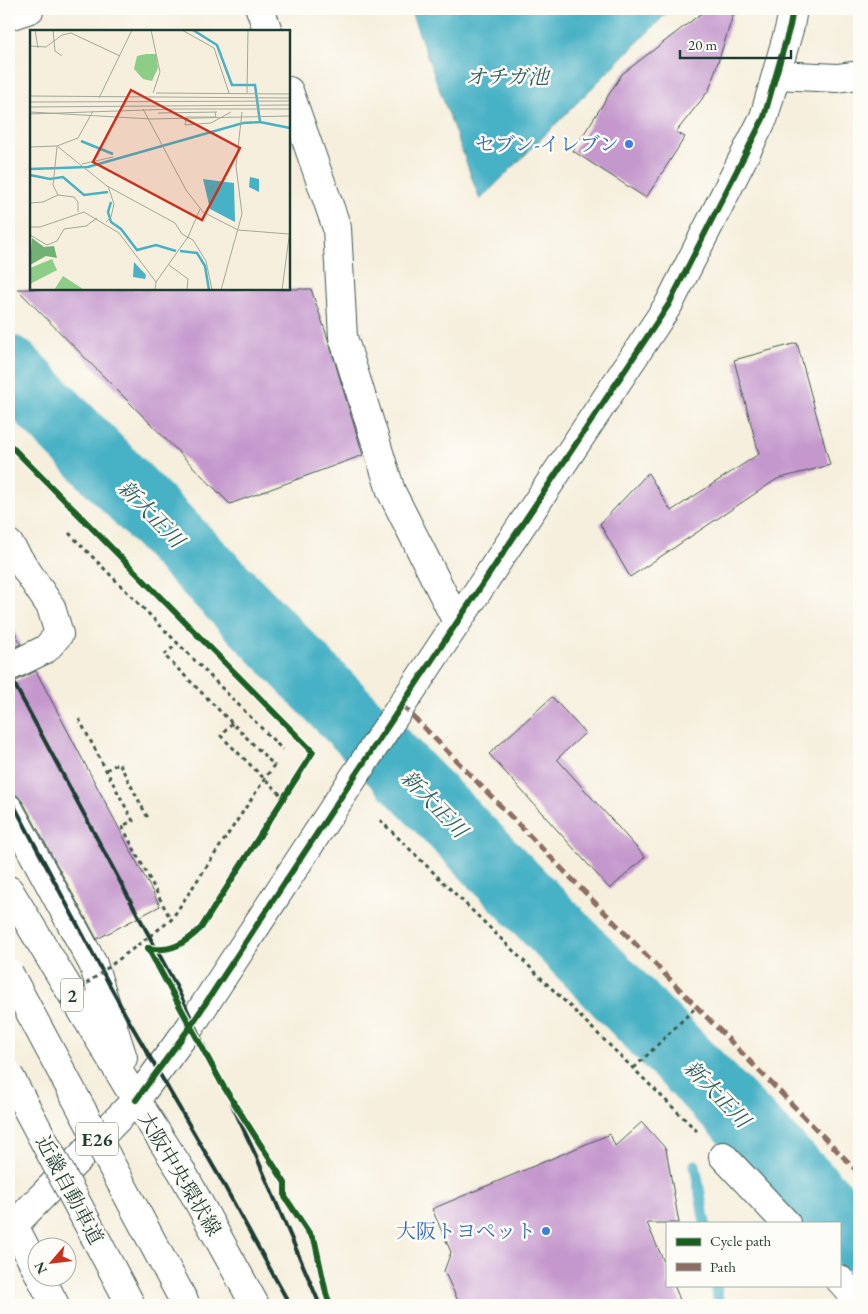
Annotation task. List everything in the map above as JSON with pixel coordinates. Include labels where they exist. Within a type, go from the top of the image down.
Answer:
[{"type":"main road","points":[[9,16],[30,9]]},
{"type":"main road","points":[[260,9],[268,30]]},
{"type":"main road","points":[[28,1254],[10,1221],[136,1100],[190,1028],[669,304],[764,116],[777,76],[793,9]]},
{"type":"main road","points":[[777,76],[837,78],[859,75]]},
{"type":"main road","points":[[290,94],[337,228],[343,337],[391,491],[457,622]]},
{"type":"main road","points":[[9,544],[51,607],[59,634],[46,648],[9,667]]},
{"type":"main road","points":[[9,809],[93,964],[136,1100]]},
{"type":"main road","name":"大阪中央環状線","points":[[9,890],[136,1100],[182,1172],[255,1305]]},
{"type":"main road","name":"E26","points":[[9,973],[186,1305]]},
{"type":"main road","name":"近畿自動車道","points":[[9,1075],[131,1305]]},
{"type":"main road","points":[[723,1156],[785,1222]]},
{"type":"main road","points":[[840,1281],[859,1301]]},
{"type":"main road","points":[[45,1286],[55,1305]]},
{"type":"path","points":[[69,533],[283,750]]},
{"type":"path","points":[[57,1007],[171,920],[274,765],[164,655],[177,644]]},
{"type":"path","points":[[79,719],[133,821],[120,827],[171,920]]},
{"type":"path","points":[[232,723],[221,736],[284,798]]},
{"type":"path","points":[[106,770],[118,763],[148,818]]},
{"type":"path","points":[[380,820],[723,1156]]},
{"type":"path","points":[[634,1068],[697,1006]]},
{"type":"water","name":"オチガ池","points":[[410,9],[671,9],[480,200]]},
{"type":"building","points":[[707,9],[735,9],[709,90],[676,132],[685,137],[646,198],[573,151],[622,74]]},
{"type":"building","points":[[17,289],[311,289],[363,455],[230,504]]},
{"type":"building","points":[[797,343],[830,465],[777,479],[630,577],[600,524],[648,473],[671,511],[759,454],[734,360]]},
{"type":"building","points":[[9,621],[21,644],[9,650]]},
{"type":"building","points":[[36,671],[160,906],[97,939],[23,802],[17,795],[9,793],[9,682],[16,681]]},
{"type":"building","points":[[552,697],[585,733],[557,759],[645,857],[610,889],[489,754]]},
{"type":"building","name":"大阪トヨペット","points":[[642,1122],[666,1149],[679,1222],[647,1223],[666,1267],[666,1286],[674,1286],[682,1305],[460,1305],[444,1271],[451,1252],[432,1209],[610,1134],[615,1146]]},
{"type":"waterway","name":"新大正川","points":[[9,368],[859,1240]]},
{"type":"waterway","points":[[685,1061],[687,1102]]},
{"type":"waterway","points":[[695,1165],[705,1222]]},
{"type":"waterway","points":[[716,1286],[719,1305]]},
{"type":"railway","points":[[9,674],[176,986],[257,1158],[320,1305]]},
{"type":"railway","points":[[9,796],[125,1014],[220,1178],[290,1305]]},
{"type":"marked path","points":[[402,705],[859,1173]]},
{"type":"cycle path","points":[[136,1100],[190,1027],[669,304],[764,117],[790,26],[793,9]]},
{"type":"cycle path","points":[[9,444],[313,752],[201,928],[183,942],[170,948],[148,948]]},
{"type":"cycle path","points":[[148,948],[222,1084],[285,1183],[285,1197],[315,1242],[330,1305]]},
{"type":"place","name":"セブン-イレブン","points":[[629,144]]},
{"type":"place","name":"大阪トヨペット","points":[[546,1231]]}]
